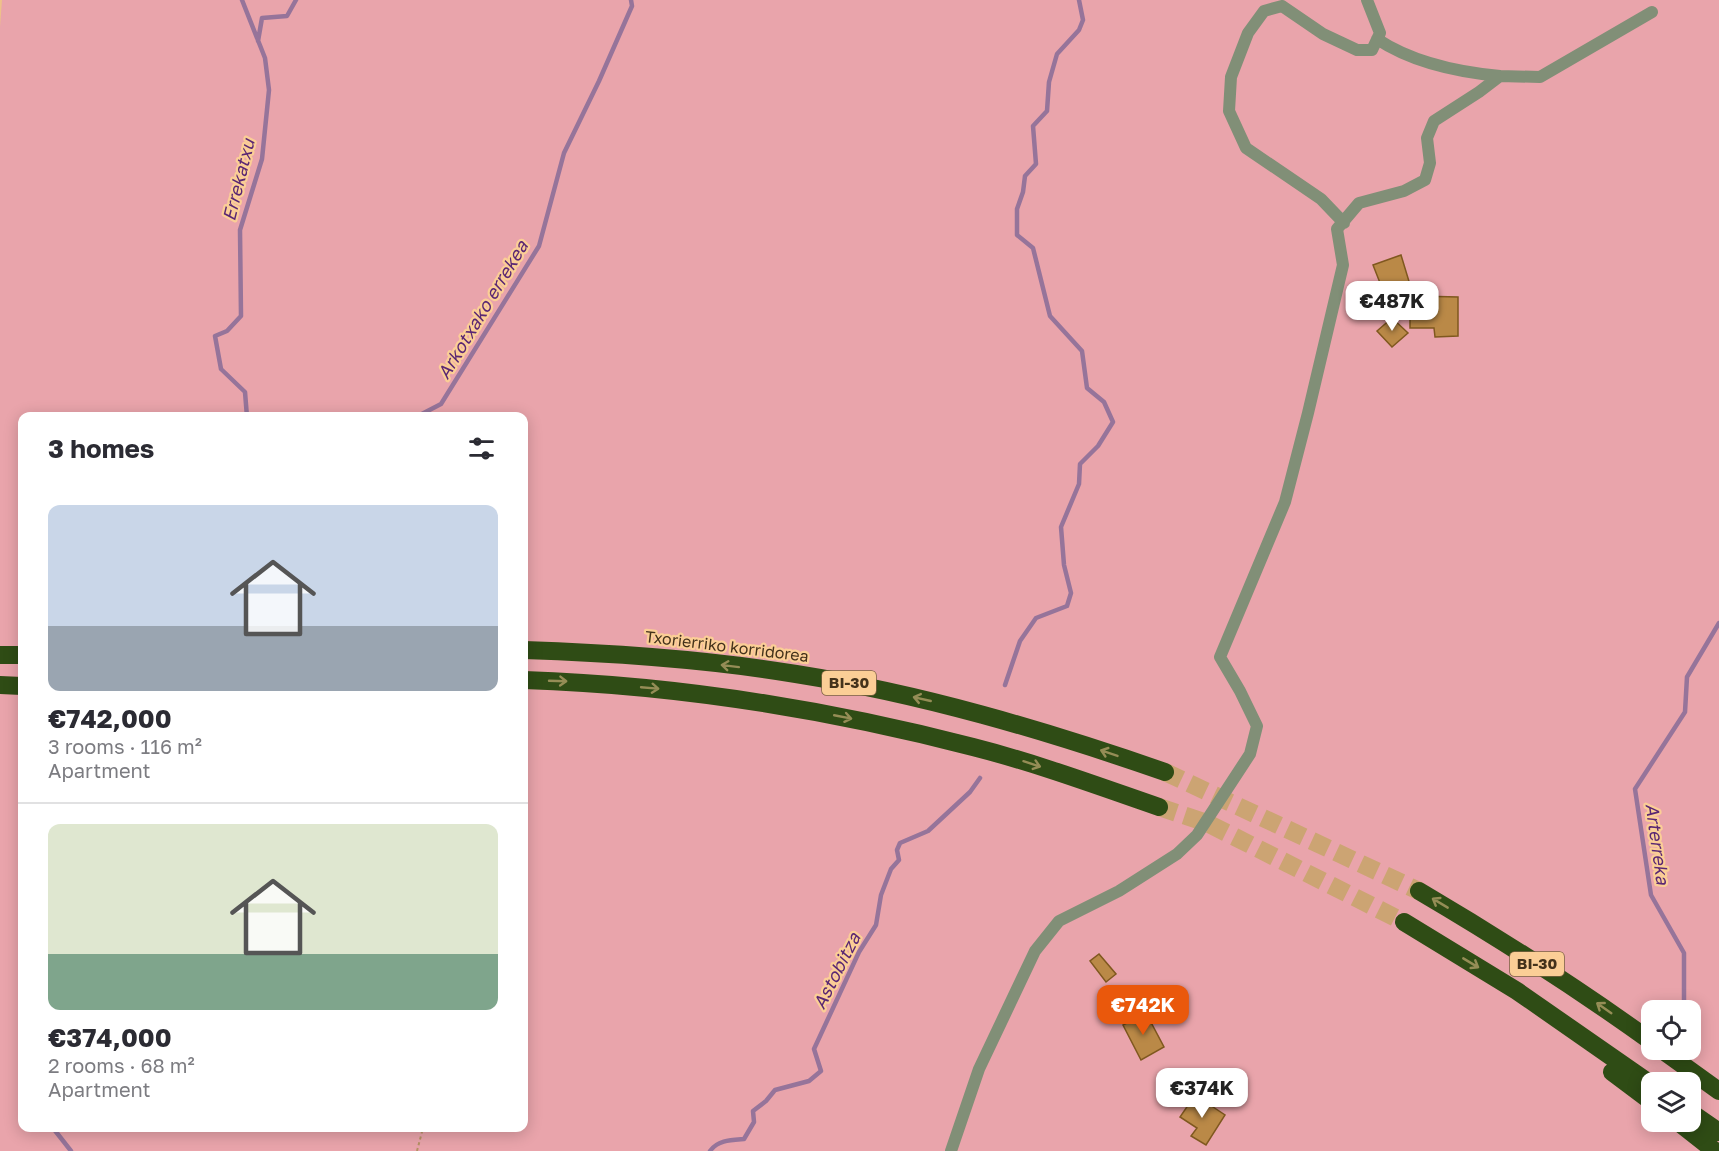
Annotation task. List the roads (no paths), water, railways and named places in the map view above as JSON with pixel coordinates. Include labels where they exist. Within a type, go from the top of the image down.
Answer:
[{"type":"highway","name":"Txorierriko korridorea","points":[[528,650],[640,655],[794,673],[859,685],[1024,726],[1165,772]]},
{"type":"highway","points":[[0,655],[18,655]]},
{"type":"highway","name":"BI-30","points":[[528,680],[592,682],[671,690],[796,708],[974,747],[1160,807]]},
{"type":"highway","points":[[0,685],[18,686]]},
{"type":"highway","name":"BI-30","points":[[1419,891],[1501,940],[1641,1035]]},
{"type":"highway","name":"BI-30","points":[[1404,922],[1517,991],[1641,1077]]},
{"type":"highway","points":[[1517,991],[1542,1018],[1641,1094]]},
{"type":"highway","points":[[1676,1060],[1719,1091]]},
{"type":"highway","points":[[1701,1120],[1719,1132]]},
{"type":"highway","points":[[1691,1132],[1715,1151]]},
{"type":"street","points":[[1344,223],[1321,199],[1246,148],[1229,111],[1231,77],[1248,33],[1264,11],[1282,6],[1323,34],[1357,50],[1372,50],[1380,33],[1367,0]]},
{"type":"street","points":[[1377,39],[1390,48],[1434,66],[1474,74],[1540,77],[1652,12]]},
{"type":"street","points":[[951,1151],[980,1069],[1035,951],[1059,921],[1119,891],[1177,854],[1197,835],[1250,754],[1257,726],[1220,657],[1285,502],[1342,265],[1337,229],[1359,203],[1404,191],[1425,180],[1430,163],[1427,138],[1434,121],[1479,93],[1500,76]]},
{"type":"waterway","name":"Errekatxu","points":[[242,0],[265,58],[269,90],[262,159],[240,230],[241,316],[227,331],[215,336],[221,369],[245,392],[247,412]]},
{"type":"waterway","points":[[258,41],[262,18],[287,16],[296,0]]},
{"type":"waterway","name":"Arkotxako errekea","points":[[426,412],[441,404],[539,246],[564,153],[632,6],[631,0]]},
{"type":"waterway","name":"Astobitza","points":[[1005,685],[1020,641],[1036,618],[1067,606],[1071,593],[1064,565],[1061,527],[1079,484],[1080,464],[1098,446],[1113,422],[1104,402],[1087,388],[1082,351],[1050,316],[1033,248],[1017,235],[1017,209],[1023,192],[1025,176],[1036,164],[1033,126],[1047,111],[1049,82],[1057,54],[1079,30],[1083,20],[1079,0]]},
{"type":"waterway","name":"Arterreka","points":[[1684,1000],[1684,953],[1651,895],[1635,789],[1685,712],[1687,677],[1719,623]]},
{"type":"waterway","name":"Astobitza","points":[[710,1151],[721,1143],[744,1139],[754,1122],[753,1111],[775,1090],[809,1081],[821,1071],[814,1049],[859,952],[876,925],[881,895],[891,869],[899,860],[897,850],[900,843],[928,831],[970,792],[980,778]]},
{"type":"waterway","name":"Arkotxako errekea","points":[[56,1132],[71,1151]]},
{"type":"tunnel","points":[[1165,772],[1419,891]]},
{"type":"tunnel","points":[[1159,807],[1207,823],[1404,922]]}]
